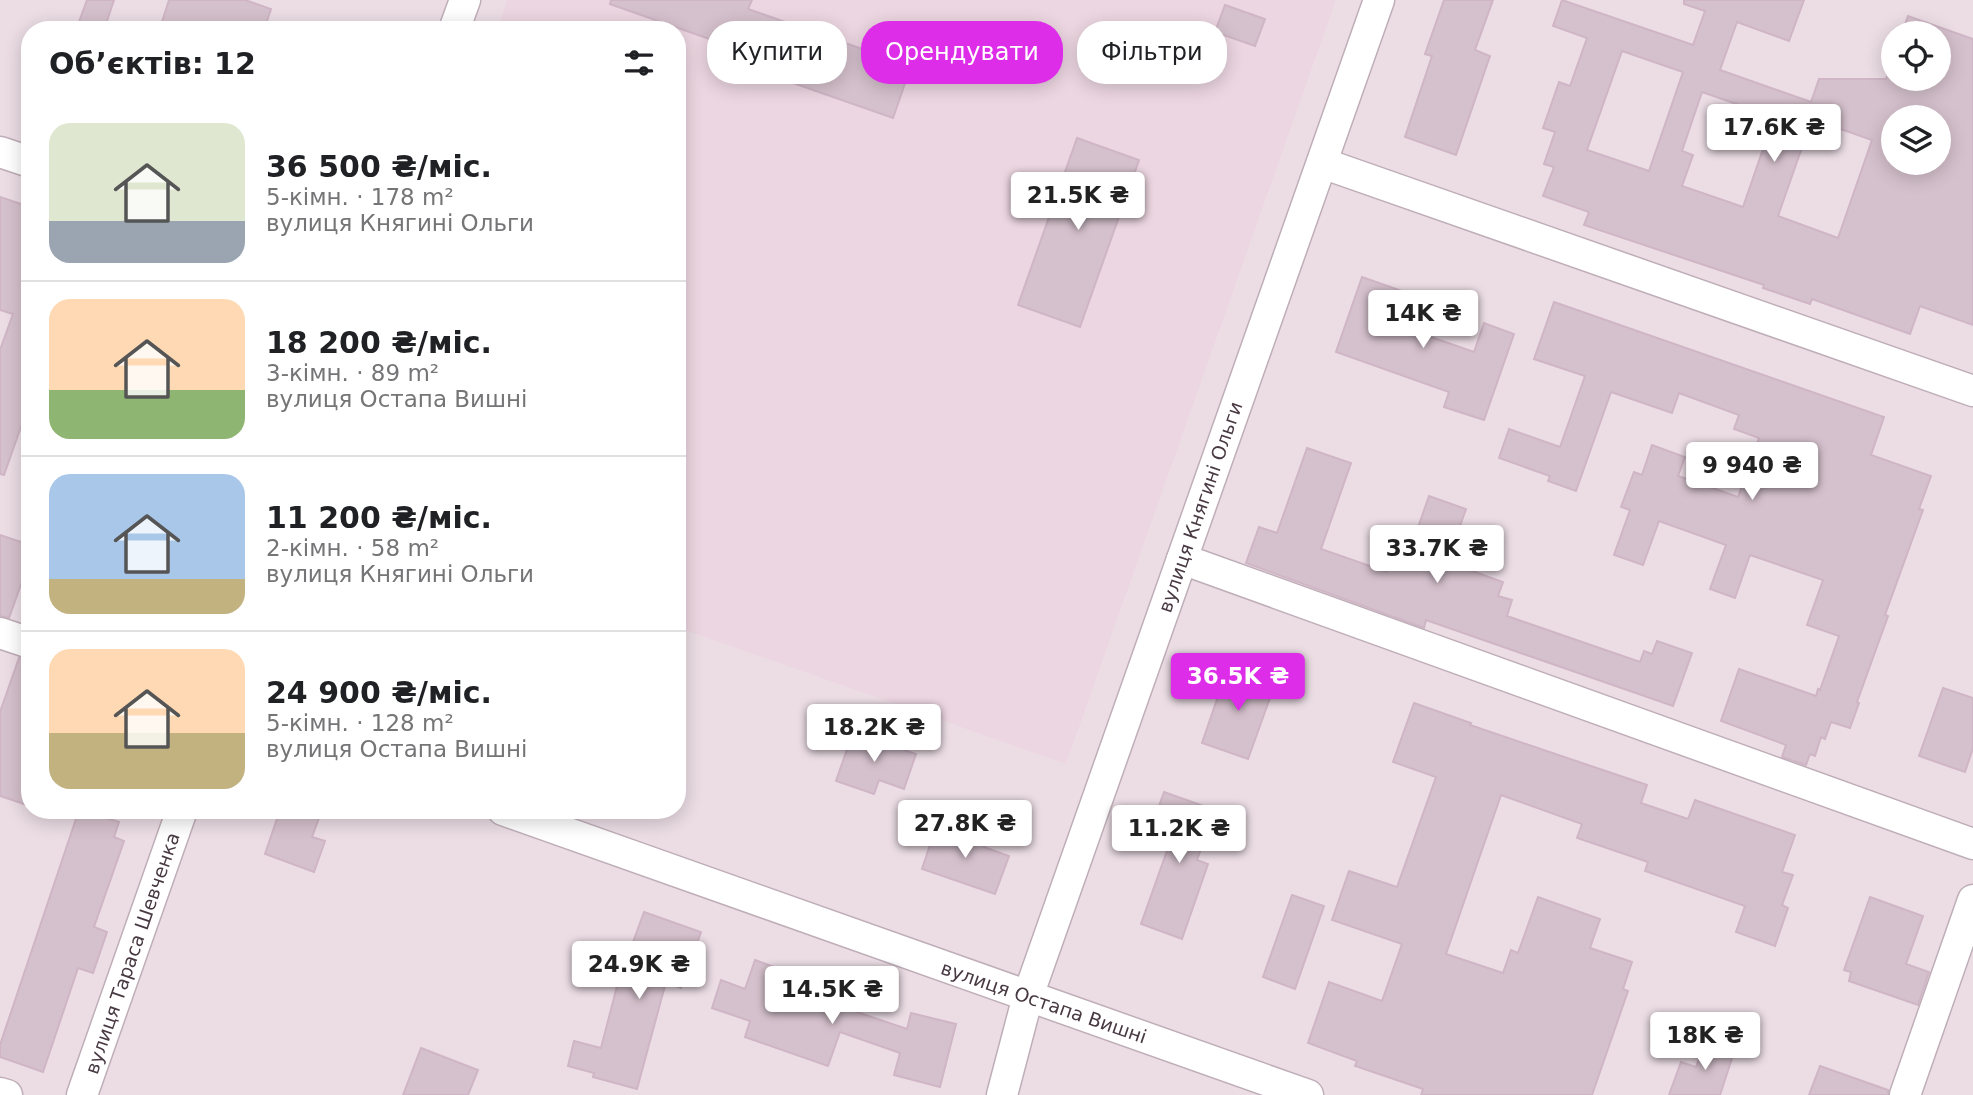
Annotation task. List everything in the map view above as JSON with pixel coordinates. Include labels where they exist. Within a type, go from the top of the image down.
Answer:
[{"type":"street","points":[[457,21],[465,0]]},
{"type":"street","name":"вулиця Княгині Ольги","points":[[1002,1095],[1028,996],[1379,0]]},
{"type":"street","points":[[0,152],[21,159]]},
{"type":"street","points":[[1322,163],[1973,391]]},
{"type":"street","points":[[1182,559],[1973,844]]},
{"type":"street","points":[[0,633],[21,640]]},
{"type":"street","name":"вулиця Тараса Шевченка","points":[[82,1095],[179,819]]},
{"type":"street","name":"вулиця Остапа Вишні","points":[[528,819],[1308,1095]]},
{"type":"street","points":[[1905,1095],[1973,900]]},
{"type":"street","points":[[0,1093],[7,1095]]},
{"type":"shaded area","points":[[0,0],[1973,0],[1973,1095],[0,1095]]},
{"type":"shaded area","points":[[507,0],[1336,0],[1066,764],[686,630],[686,21],[500,21]]},
{"type":"building","points":[[87,0],[114,0],[107,21],[79,21]]},
{"type":"building","points":[[169,0],[245,0],[271,9],[267,21],[162,21]]},
{"type":"building","points":[[611,0],[752,0],[748,9],[782,21],[707,21],[707,38],[686,31],[686,21],[658,21],[610,4]]},
{"type":"building","points":[[1444,0],[1493,0],[1475,50],[1490,56],[1456,155],[1405,137],[1432,56],[1425,54]]},
{"type":"building","points":[[1562,0],[1693,45],[1705,11],[1684,4],[1684,0],[1804,0],[1789,41],[1737,22],[1720,70],[1811,102],[1819,79],[1881,79],[1881,91],[1951,91],[1951,31],[1973,39],[1973,325],[1920,306],[1910,334],[1812,299],[1810,304],[1763,288],[1764,285],[1584,225],[1589,212],[1543,196],[1554,167],[1544,164],[1555,132],[1543,128],[1559,82],[1570,86],[1587,38],[1553,26]],"holes":[[[1622,51],[1683,72],[1649,171],[1587,150]],[[1702,92],[1774,117],[1743,207],[1682,186],[1693,155],[1682,151]],[[1812,119],[1872,140],[1838,238],[1778,216]]]},
{"type":"building","points":[[1225,5],[1265,19],[1255,46],[1227,36],[1227,21],[1219,21]]},
{"type":"building","points":[[1908,16],[1922,21],[1906,21]]},
{"type":"building","points":[[847,44],[861,49],[861,84],[905,84],[893,118],[796,84],[847,84]]},
{"type":"building","points":[[1077,138],[1139,160],[1080,327],[1018,305]]},
{"type":"building","points":[[0,197],[21,204],[21,427],[4,475],[0,474],[0,350],[13,314],[0,310]]},
{"type":"building","points":[[1362,277],[1405,292],[1398,313],[1432,325],[1428,336],[1474,352],[1484,323],[1514,334],[1484,420],[1444,407],[1449,392],[1336,352]]},
{"type":"building","points":[[1554,302],[1884,417],[1871,455],[1931,476],[1919,509],[1923,510],[1885,615],[1888,616],[1850,728],[1831,722],[1825,739],[1821,737],[1815,756],[1810,754],[1806,765],[1782,757],[1786,745],[1721,721],[1739,669],[1816,696],[1839,636],[1807,625],[1823,580],[1750,555],[1735,598],[1710,589],[1726,545],[1659,521],[1643,565],[1614,555],[1630,510],[1621,507],[1634,472],[1642,475],[1652,445],[1685,457],[1678,476],[1738,497],[1759,438],[1734,429],[1739,415],[1679,393],[1672,413],[1611,392],[1576,491],[1548,481],[1550,476],[1499,458],[1509,429],[1560,447],[1585,376],[1534,359]]},
{"type":"building","points":[[1307,448],[1351,463],[1321,549],[1387,572],[1402,528],[1416,533],[1429,496],[1466,509],[1447,562],[1503,582],[1498,596],[1512,600],[1507,616],[1640,662],[1644,651],[1652,654],[1657,641],[1692,653],[1673,706],[1426,620],[1424,628],[1246,563],[1259,527],[1277,533]]},
{"type":"building","points":[[0,535],[21,542],[21,584],[9,618],[0,616]]},
{"type":"building","points":[[21,658],[21,803],[0,796],[0,712]]},
{"type":"building","points":[[1228,667],[1275,684],[1248,759],[1202,743]]},
{"type":"building","points":[[1943,688],[1973,698],[1973,748],[1965,772],[1919,756]]},
{"type":"building","points":[[1414,703],[1471,723],[1470,725],[1647,785],[1641,803],[1688,819],[1695,800],[1795,835],[1782,872],[1793,875],[1782,905],[1788,908],[1775,946],[1736,932],[1745,906],[1645,871],[1648,862],[1577,838],[1582,824],[1501,795],[1446,954],[1503,973],[1511,950],[1518,953],[1538,897],[1600,919],[1590,948],[1632,962],[1623,989],[1628,991],[1592,1095],[1421,1095],[1423,1089],[1355,1066],[1357,1061],[1308,1043],[1329,982],[1382,1001],[1402,944],[1332,920],[1349,871],[1397,887],[1436,777],[1393,762]]},
{"type":"building","points":[[853,732],[916,754],[904,789],[879,780],[874,794],[836,781]]},
{"type":"building","points":[[1164,792],[1215,810],[1197,860],[1208,864],[1182,939],[1141,924],[1174,831],[1153,823]]},
{"type":"building","points":[[76,819],[109,819],[119,822],[114,837],[124,841],[94,927],[107,932],[93,973],[78,968],[43,1072],[0,1057],[0,1045]]},
{"type":"building","points":[[277,819],[319,819],[312,837],[325,841],[314,872],[265,854]]},
{"type":"building","points":[[937,824],[986,841],[984,847],[1009,856],[995,894],[922,869]]},
{"type":"building","points":[[1292,895],[1324,906],[1295,989],[1263,977]]},
{"type":"building","points":[[1870,897],[1923,916],[1906,964],[1929,972],[1918,1005],[1849,981],[1851,972],[1844,970]]},
{"type":"building","points":[[644,912],[701,932],[681,988],[666,982],[637,1089],[593,1077],[594,1073],[568,1066],[574,1041],[601,1048],[617,986]]},
{"type":"building","points":[[755,960],[785,971],[780,986],[907,1029],[911,1013],[956,1024],[940,1087],[894,1075],[900,1053],[840,1032],[828,1066],[745,1037],[750,1021],[712,1008],[721,980],[745,989]]},
{"type":"building","points":[[1706,1039],[1735,1049],[1720,1095],[1669,1095],[1681,1062],[1696,1067]]},
{"type":"building","points":[[421,1048],[478,1070],[468,1095],[403,1095]]},
{"type":"building","points":[[1820,1066],[1888,1090],[1888,1095],[1809,1095]]}]
